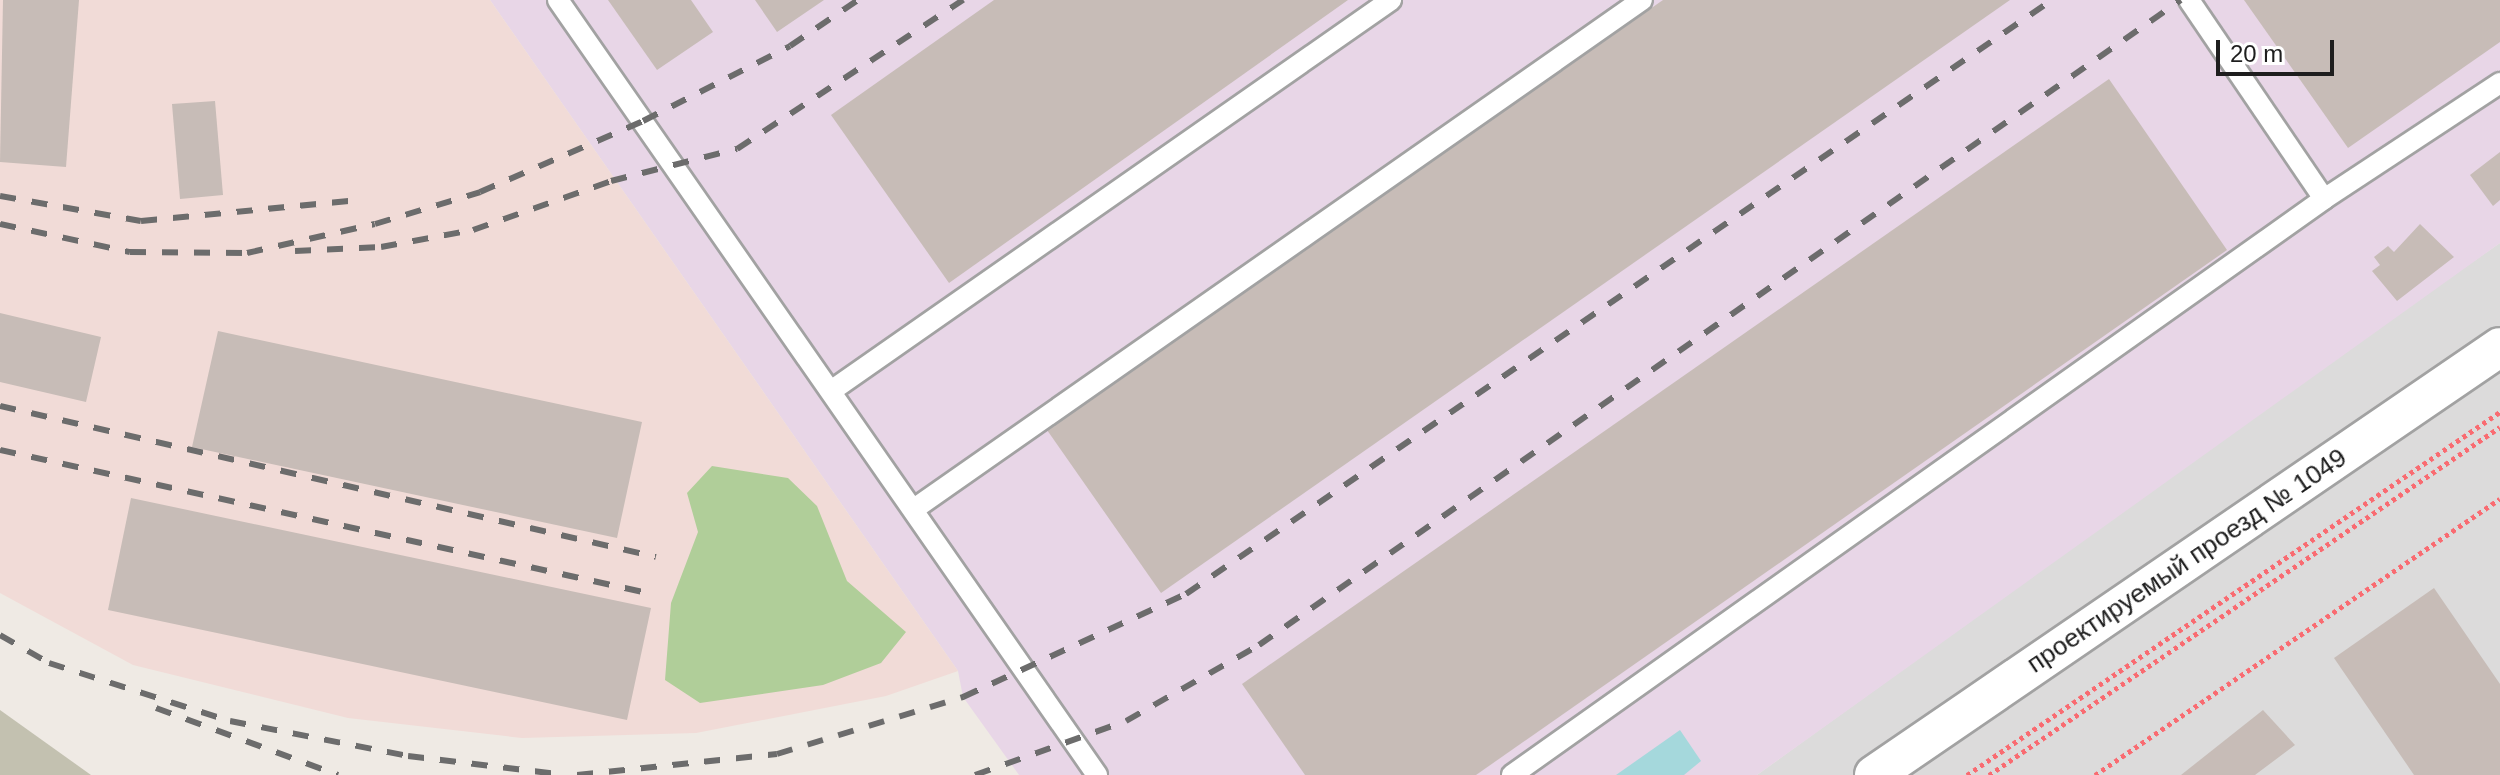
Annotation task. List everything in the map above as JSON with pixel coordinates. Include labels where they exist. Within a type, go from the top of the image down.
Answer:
[{"type":"street","name":"проектируемый проезд № 1049","points":[[1874,775],[2500,347]]},
{"type":"lane","points":[[558,0],[1097,775]]},
{"type":"lane","points":[[831,391],[1391,0]]},
{"type":"lane","points":[[914,509],[1642,0]]},
{"type":"lane","points":[[2189,0],[2324,199]]},
{"type":"lane","points":[[1512,775],[2324,199],[2500,83]]},
{"type":"path","points":[[1967,775],[2500,412]]},
{"type":"path","points":[[1989,775],[2500,427]]},
{"type":"path","points":[[2095,775],[2500,499]]},
{"type":"shaded area","points":[[0,0],[490,0],[958,671],[886,696],[696,733],[522,738],[348,718],[133,665],[0,593]]},
{"type":"shaded area","points":[[490,0],[2500,0],[2500,243],[1757,775],[1019,775],[963,697],[958,671]]},
{"type":"shaded area","points":[[2500,243],[2500,775],[1757,775],[2366,336]]},
{"type":"shaded area","points":[[0,710],[91,775],[0,775]]},
{"type":"green space","points":[[712,466],[788,478],[817,506],[847,581],[906,632],[881,663],[823,685],[700,703],[665,680],[671,603],[698,532],[687,493]]},
{"type":"water","points":[[1680,730],[1701,761],[1684,775],[1616,775]]},
{"type":"building","points":[[3,0],[79,0],[66,167],[0,162]]},
{"type":"building","points":[[608,0],[691,0],[713,32],[657,70]]},
{"type":"building","points":[[755,0],[824,0],[777,32]]},
{"type":"building","points":[[994,0],[1348,0],[949,283],[831,115]]},
{"type":"building","points":[[1663,0],[2010,0],[1161,593],[1047,430]]},
{"type":"building","points":[[2244,0],[2500,0],[2500,42],[2348,148]]},
{"type":"building","points":[[2109,79],[2227,250],[1476,775],[1305,775],[1242,684]]},
{"type":"building","points":[[215,101],[223,195],[180,199],[172,104]]},
{"type":"building","points":[[2500,152],[2500,200],[2493,206],[2470,175]]},
{"type":"building","points":[[2420,224],[2454,257],[2397,301],[2372,271],[2380,265],[2374,257],[2388,246],[2394,252]]},
{"type":"building","points":[[0,313],[101,337],[86,402],[0,382]]},
{"type":"building","points":[[218,331],[642,422],[617,538],[192,447]]},
{"type":"building","points":[[131,498],[651,608],[627,720],[108,610]]},
{"type":"building","points":[[2434,588],[2500,684],[2500,775],[2414,775],[2334,658]]},
{"type":"building","points":[[2263,710],[2295,745],[2255,775],[2181,775]]},
{"type":"railway","points":[[0,224],[130,252],[247,253],[375,224],[480,192],[643,121],[790,46],[858,0]]},
{"type":"railway","points":[[295,251],[381,247],[473,230],[611,181],[737,149],[963,0]]},
{"type":"railway","points":[[577,775],[777,754],[963,697],[1186,594],[2052,0]]},
{"type":"railway","points":[[975,775],[1126,721],[1259,645],[2181,0]]},
{"type":"railway","points":[[0,196],[141,221],[359,200]]},
{"type":"railway","points":[[0,406],[656,557]]},
{"type":"railway","points":[[0,450],[647,593]]},
{"type":"railway","points":[[0,635],[49,663],[230,721],[408,756],[566,775]]},
{"type":"railway","points":[[156,708],[338,775]]}]
